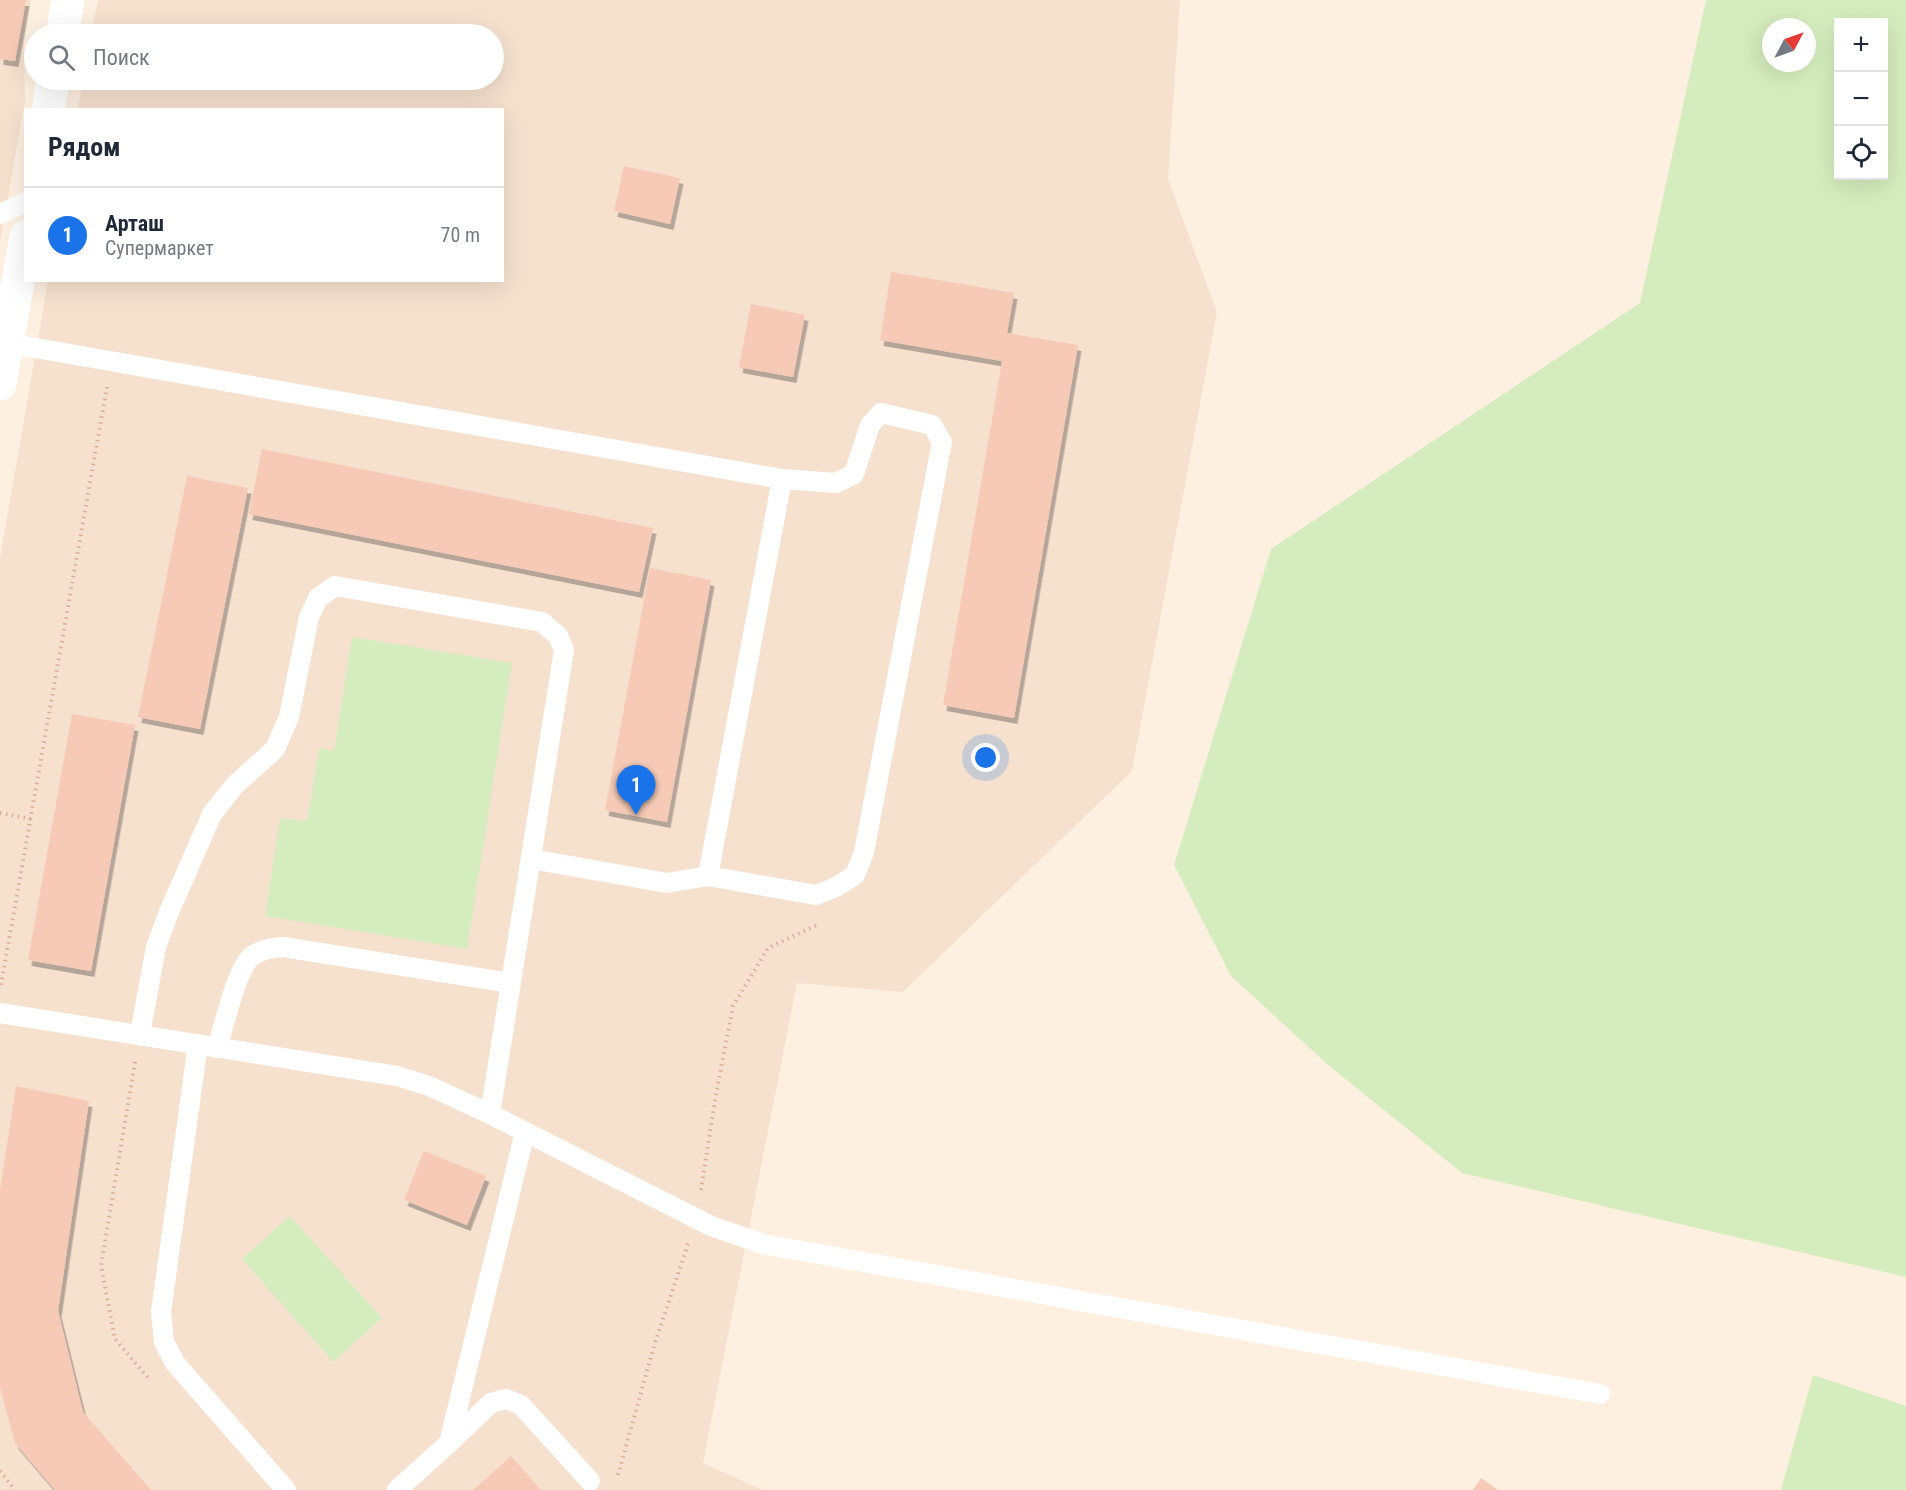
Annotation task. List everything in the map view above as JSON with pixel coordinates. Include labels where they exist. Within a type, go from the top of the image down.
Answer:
[{"type":"main road","points":[[64,24],[68,0]]},
{"type":"main road","points":[[48,108],[51,90]]},
{"type":"main road","points":[[0,384],[24,247]]},
{"type":"lane","points":[[0,214],[24,203]]},
{"type":"lane","points":[[7,343],[782,479],[836,483],[854,474],[870,425],[881,413],[932,425],[942,442],[864,852],[855,875],[836,887],[816,895],[708,876],[667,882],[531,859]]},
{"type":"lane","points":[[708,876],[782,479]]},
{"type":"lane","points":[[140,1034],[156,947],[169,912],[212,814],[234,786],[275,749],[289,717],[309,617],[318,598],[335,586],[542,622],[558,636],[564,650],[490,1114]]},
{"type":"lane","points":[[217,1048],[241,972],[251,957],[266,949],[283,947],[511,983]]},
{"type":"lane","points":[[0,1013],[397,1076],[429,1086],[490,1114],[711,1226],[763,1244],[1600,1394]]},
{"type":"lane","points":[[198,1044],[161,1312],[164,1342],[175,1364],[286,1490]]},
{"type":"lane","points":[[449,1443],[525,1132]]},
{"type":"lane","points":[[397,1490],[491,1403],[506,1399],[521,1405],[590,1481]]},
{"type":"path","points":[[2,980],[107,383]]},
{"type":"path","points":[[0,813],[31,819]]},
{"type":"path","points":[[615,1485],[654,1346],[696,1218],[715,1100],[734,1006],[768,948],[824,922],[845,881]]},
{"type":"path","points":[[0,1471],[15,1490]]},
{"type":"shaded area","points":[[0,0],[31,0],[27,24],[24,24],[25,100],[0,243]]},
{"type":"shaded area","points":[[98,0],[1180,0],[1168,179],[1217,312],[1132,771],[903,992],[797,983],[703,1463],[763,1490],[0,1490],[0,558],[48,282],[504,282],[504,108],[78,108],[81,90],[504,90],[504,24],[93,24]]},
{"type":"green space","points":[[1706,0],[1906,0],[1906,1277],[1462,1173],[1328,1065],[1231,976],[1174,865],[1271,549],[1640,303]]},
{"type":"green space","points":[[352,637],[512,663],[467,949],[265,916],[280,818],[307,821],[319,748],[334,751]]},
{"type":"green space","points":[[290,1216],[382,1318],[333,1362],[242,1259]]},
{"type":"green space","points":[[1813,1375],[1906,1406],[1906,1490],[1781,1490]]},
{"type":"building","points":[[0,0],[26,0],[15,61],[0,59]]},
{"type":"building","points":[[624,166],[680,178],[670,224],[614,211]]},
{"type":"building","points":[[891,272],[1014,293],[1007,333],[1078,345],[1014,718],[943,705],[1002,361],[880,340]]},
{"type":"building","points":[[751,304],[805,315],[793,377],[739,367]]},
{"type":"building","points":[[262,449],[653,528],[639,592],[249,514]]},
{"type":"building","points":[[187,476],[248,488],[200,729],[138,717]]},
{"type":"building","points":[[650,568],[711,580],[667,822],[605,810]]},
{"type":"building","points":[[72,714],[135,725],[91,971],[28,960]]},
{"type":"building","points":[[16,1086],[89,1101],[58,1311],[83,1412],[151,1490],[55,1490],[15,1443],[0,1388],[0,1190]]},
{"type":"building","points":[[424,1151],[486,1176],[467,1225],[404,1200]]},
{"type":"building","points":[[511,1456],[541,1490],[473,1490]]},
{"type":"building","points":[[1481,1478],[1498,1490],[1473,1490]]},
{"type":"place","name":"Арташ","points":[[636,815]]}]
